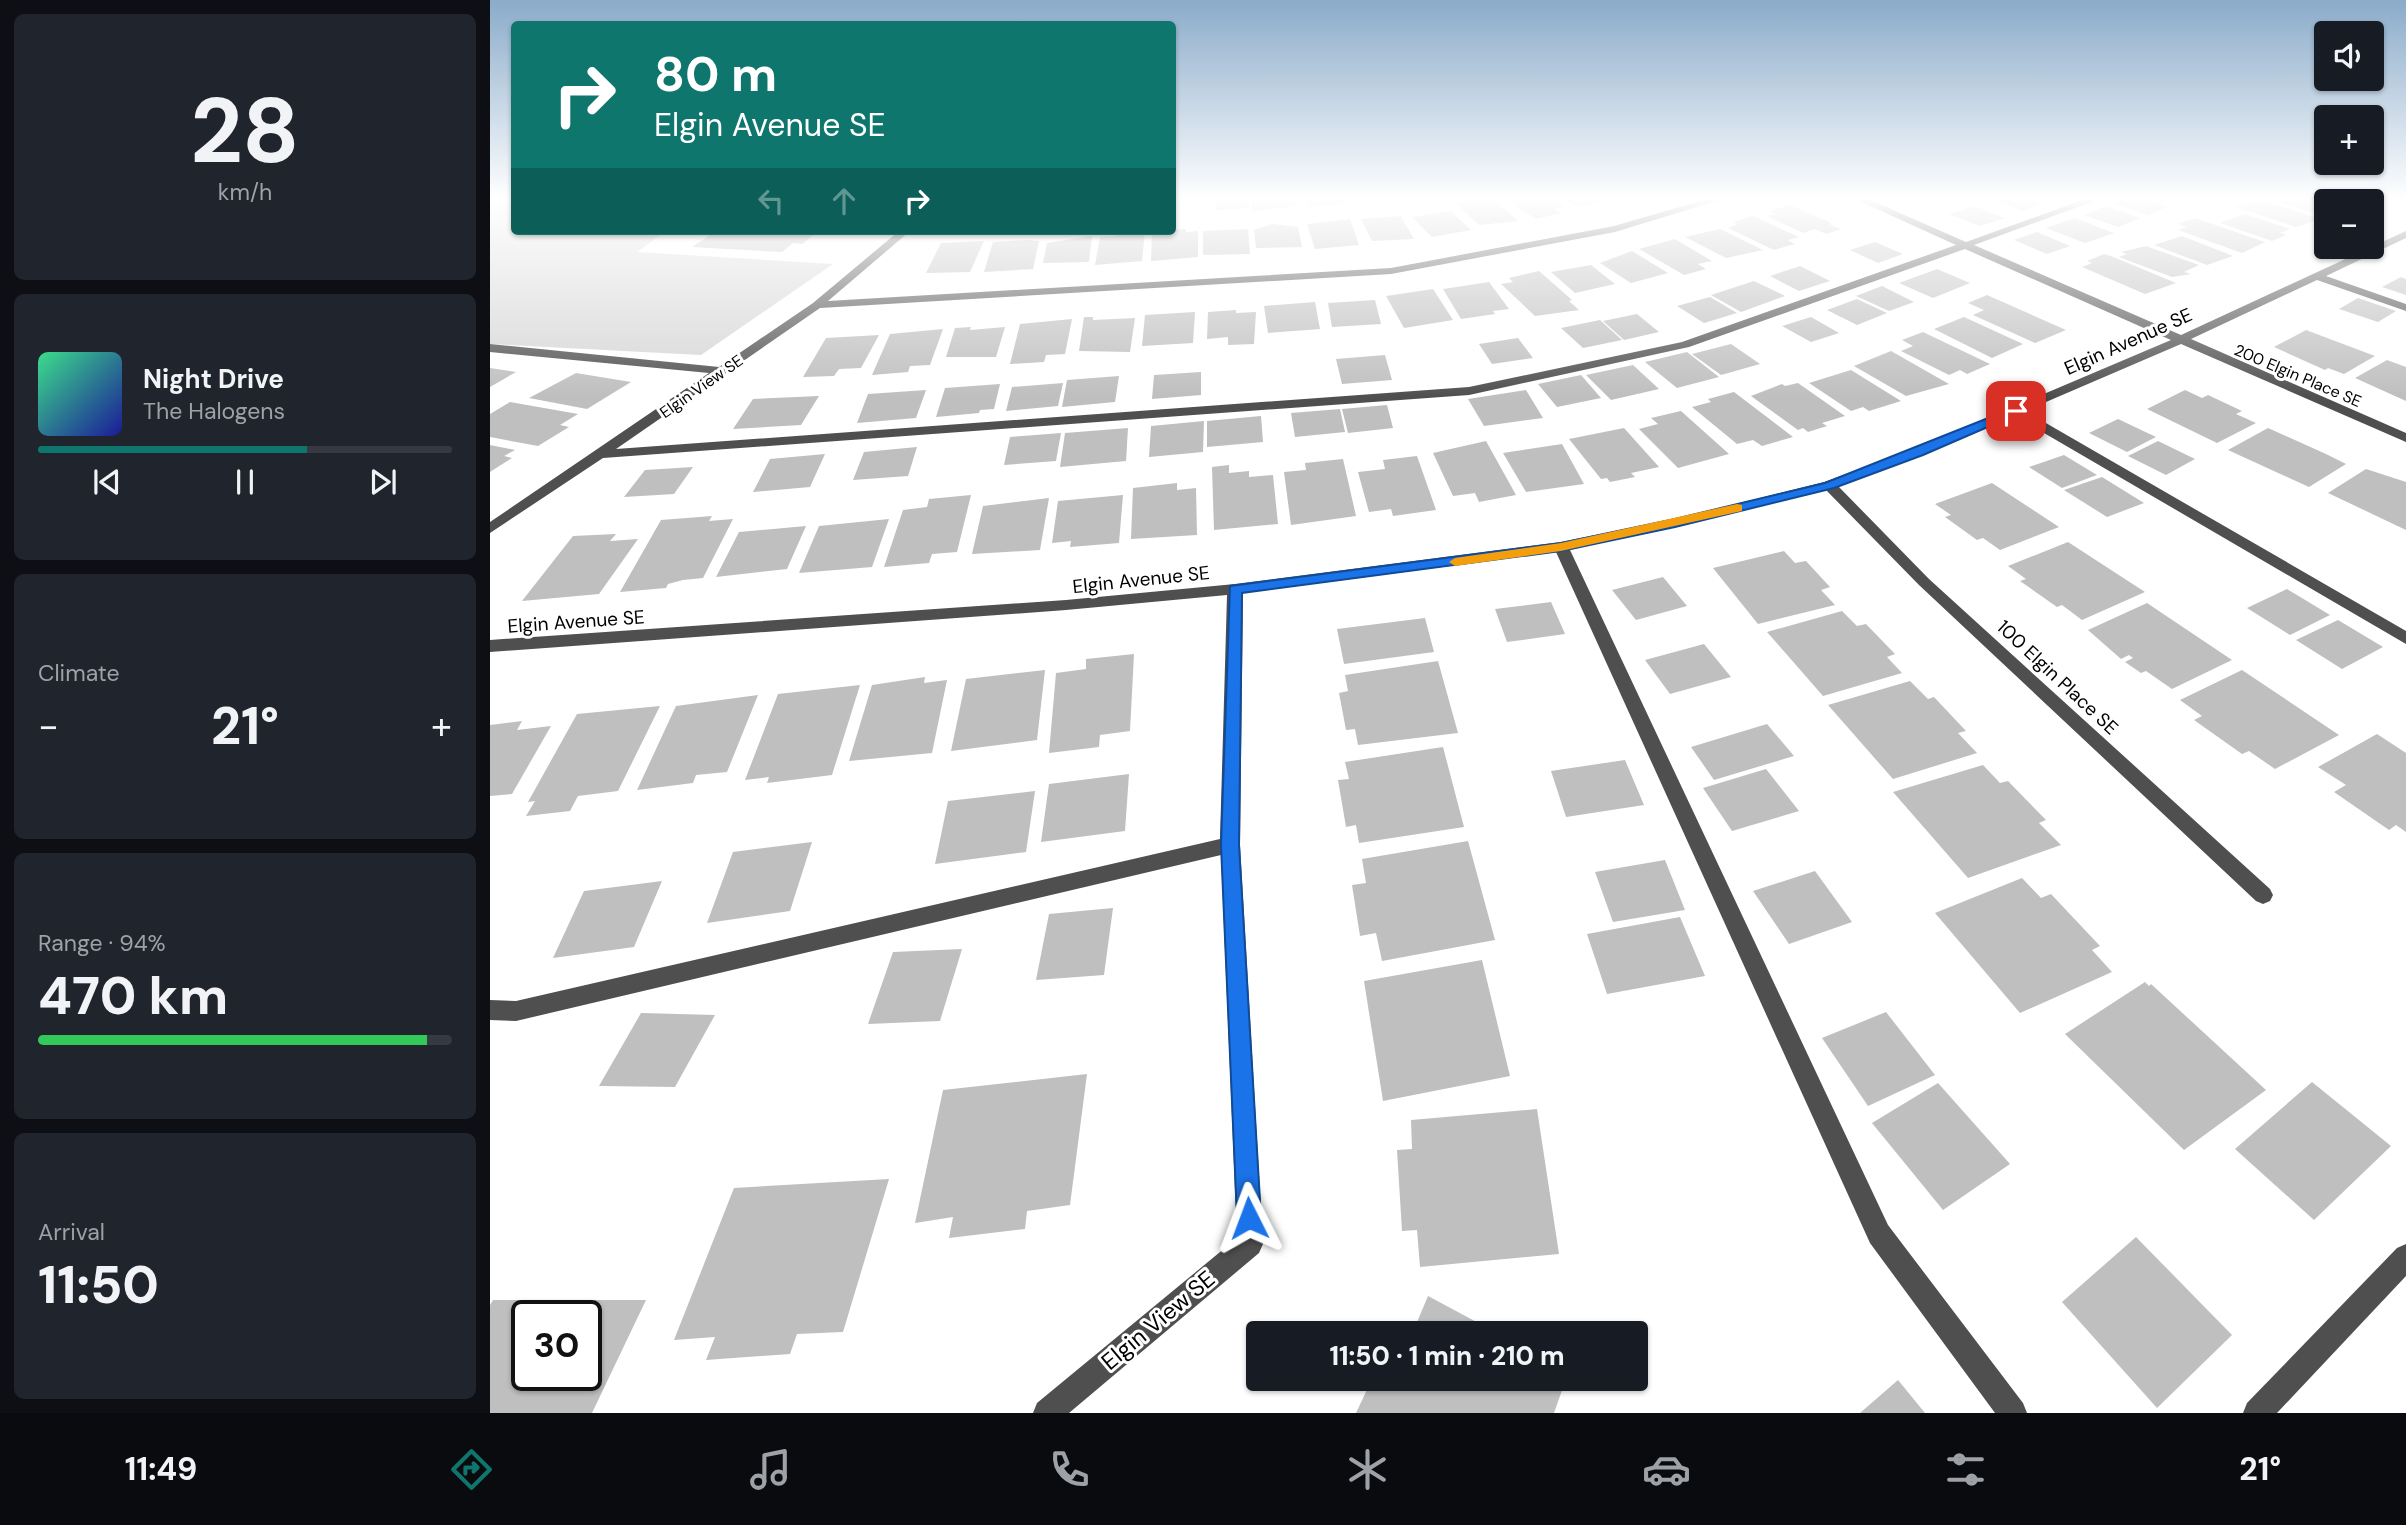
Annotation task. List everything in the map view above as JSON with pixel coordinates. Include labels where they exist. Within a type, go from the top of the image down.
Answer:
[{"type":"street","name":"Elgin View SE","points":[[490,530],[724,371],[817,305],[865,265]]},
{"type":"street","points":[[817,305],[1391,271],[1423,265]]},
{"type":"street","points":[[601,454],[1469,391],[1685,345],[1912,265]]},
{"type":"street","name":"200 Elgin Place SE","points":[[2012,265],[2178,341],[2406,438]]},
{"type":"street","name":"Elgin Avenue SE","points":[[490,646],[1066,606],[1235,589],[1561,547],[1675,523],[1829,485],[1919,452],[2016,411],[2178,341],[2340,265]]},
{"type":"street","points":[[2317,276],[2406,308]]},
{"type":"street","points":[[490,348],[724,371]]},
{"type":"street","points":[[2016,411],[2406,638]]},
{"type":"street","name":"100 Elgin Place SE","points":[[1829,485],[1924,582],[2263,895]]},
{"type":"street","points":[[1561,547],[1880,1234],[2013,1413]]},
{"type":"street","name":"Elgin View SE","points":[[1046,1413],[1250,1244],[1230,845],[1235,589]]},
{"type":"street","points":[[490,1010],[516,1011],[1230,845]]},
{"type":"street","points":[[2257,1413],[2406,1257]]},
{"type":"shaded area","points":[[490,265],[832,265],[701,355],[490,344]]},
{"type":"building","points":[[930,265],[973,265],[970,272],[926,273]]},
{"type":"building","points":[[986,265],[1034,265],[1033,269],[984,272]]},
{"type":"building","points":[[1591,265],[1615,284],[1575,293],[1551,272]]},
{"type":"building","points":[[1603,265],[1655,265],[1668,273],[1631,283]]},
{"type":"building","points":[[1667,265],[1700,265],[1706,269],[1684,275]]},
{"type":"building","points":[[2133,265],[2176,283],[2145,294],[2082,267]]},
{"type":"building","points":[[2140,265],[2199,265],[2184,272],[2191,274],[2172,277]]},
{"type":"building","points":[[1800,266],[1830,281],[1799,291],[1770,276]]},
{"type":"building","points":[[1937,269],[1970,283],[1933,298],[1899,283]]},
{"type":"building","points":[[1539,271],[1572,300],[1569,301],[1579,310],[1535,316],[1501,284],[1513,282],[1509,278]]},
{"type":"building","points":[[2401,277],[2406,279],[2406,295],[2382,287]]},
{"type":"building","points":[[1754,281],[1785,296],[1741,312],[1711,295]]},
{"type":"building","points":[[1489,282],[1509,309],[1461,319],[1443,289]]},
{"type":"building","points":[[1882,286],[1914,302],[1889,311],[1856,296]]},
{"type":"building","points":[[1433,289],[1453,320],[1404,328],[1386,296]]},
{"type":"building","points":[[1987,295],[2066,330],[2035,343],[1973,315],[1984,310],[1968,303]]},
{"type":"building","points":[[1710,297],[1737,313],[1704,323],[1677,306]]},
{"type":"building","points":[[2358,298],[2396,311],[2378,322],[2339,309]]},
{"type":"building","points":[[1857,299],[1887,313],[1857,325],[1827,310]]},
{"type":"building","points":[[1375,300],[1381,324],[1332,327],[1328,303]]},
{"type":"building","points":[[1315,302],[1320,329],[1268,333],[1264,306]]},
{"type":"building","points":[[1236,310],[1236,313],[1256,312],[1254,344],[1228,345],[1228,337],[1207,339],[1208,312]]},
{"type":"building","points":[[1195,312],[1193,343],[1142,346],[1145,315]]},
{"type":"building","points":[[1637,314],[1659,332],[1624,340],[1603,321]]},
{"type":"building","points":[[1084,317],[1093,317],[1093,320],[1135,318],[1130,352],[1079,351]]},
{"type":"building","points":[[1811,317],[1839,333],[1811,342],[1782,326]]},
{"type":"building","points":[[1964,317],[2023,344],[1992,358],[1934,329]]},
{"type":"building","points":[[1072,319],[1065,354],[1046,355],[1044,362],[1010,364],[1020,324]]},
{"type":"building","points":[[1600,320],[1622,340],[1583,348],[1561,328]]},
{"type":"building","points":[[971,327],[970,330],[1005,327],[996,357],[946,357],[955,328]]},
{"type":"building","points":[[943,329],[930,365],[910,366],[908,372],[872,375],[890,334]]},
{"type":"building","points":[[2306,330],[2375,356],[2344,374],[2328,368],[2325,370],[2274,347]]},
{"type":"building","points":[[1923,332],[1990,364],[1967,374],[1960,370],[1949,375],[1901,351],[1913,346],[1902,340]]},
{"type":"building","points":[[879,335],[861,368],[839,369],[834,376],[803,377],[826,338]]},
{"type":"building","points":[[1518,338],[1533,358],[1492,364],[1479,344]]},
{"type":"building","points":[[1731,344],[1760,364],[1721,375],[1692,354]]},
{"type":"building","points":[[1891,351],[1949,384],[1906,396],[1854,366]]},
{"type":"building","points":[[1687,352],[1719,377],[1677,388],[1645,362]]},
{"type":"building","points":[[1385,355],[1392,380],[1342,384],[1336,359]]},
{"type":"building","points":[[2387,360],[2406,367],[2406,401],[2355,378]]},
{"type":"building","points":[[1633,365],[1659,389],[1611,400],[1586,375]]},
{"type":"building","points":[[490,368],[516,372],[490,387]]},
{"type":"building","points":[[1851,370],[1901,401],[1869,411],[1863,407],[1851,411],[1809,383]]},
{"type":"building","points":[[1201,372],[1201,395],[1152,399],[1154,375]]},
{"type":"building","points":[[576,373],[631,382],[587,409],[529,398]]},
{"type":"building","points":[[1581,375],[1601,398],[1557,407],[1538,384]]},
{"type":"building","points":[[1119,376],[1115,402],[1062,407],[1067,380]]},
{"type":"building","points":[[1063,383],[1058,406],[1006,411],[1012,387]]},
{"type":"building","points":[[1798,383],[1845,416],[1822,423],[1827,426],[1808,432],[1803,428],[1798,430],[1751,396],[1782,384],[1785,386]]},
{"type":"building","points":[[1000,384],[994,409],[936,417],[945,388]]},
{"type":"building","points":[[926,390],[916,418],[857,423],[868,394]]},
{"type":"building","points":[[1526,390],[1543,418],[1484,426],[1468,399]]},
{"type":"building","points":[[2185,390],[2202,398],[2208,395],[2242,411],[2236,414],[2256,423],[2217,443],[2147,409]]},
{"type":"building","points":[[1734,392],[1793,437],[1762,446],[1753,440],[1737,444],[1692,407],[1711,402],[1708,399]]},
{"type":"building","points":[[819,396],[801,425],[733,429],[753,399]]},
{"type":"building","points":[[510,402],[578,414],[560,425],[569,427],[538,446],[490,437],[490,414]]},
{"type":"building","points":[[1387,405],[1393,428],[1348,433],[1342,409]]},
{"type":"building","points":[[1340,409],[1345,432],[1295,437],[1291,413]]},
{"type":"building","points":[[1681,411],[1729,454],[1678,468],[1639,429],[1658,424],[1651,418]]},
{"type":"building","points":[[1261,416],[1263,442],[1207,447],[1207,421]]},
{"type":"building","points":[[2118,419],[2156,437],[2127,452],[2089,433]]},
{"type":"building","points":[[1204,421],[1203,452],[1149,457],[1151,426]]},
{"type":"building","points":[[1128,428],[1126,461],[1060,467],[1065,433]]},
{"type":"building","points":[[1624,428],[1659,467],[1631,473],[1635,477],[1610,482],[1607,478],[1601,479],[1569,439]]},
{"type":"building","points":[[2268,428],[2346,464],[2309,487],[2228,450]]},
{"type":"building","points":[[1061,433],[1056,461],[1004,465],[1010,437]]},
{"type":"building","points":[[1486,441],[1516,495],[1479,502],[1475,493],[1453,496],[1433,453]]},
{"type":"building","points":[[2158,441],[2195,459],[2166,475],[2128,456]]},
{"type":"building","points":[[1562,444],[1584,484],[1526,492],[1503,453]]},
{"type":"building","points":[[490,445],[515,450],[504,456],[512,458],[490,472]]},
{"type":"building","points":[[917,447],[908,476],[853,480],[864,452]]},
{"type":"building","points":[[825,454],[810,487],[753,492],[770,459]]},
{"type":"building","points":[[2064,455],[2097,475],[2062,488],[2029,467]]},
{"type":"building","points":[[1417,456],[1436,510],[1393,516],[1391,509],[1369,512],[1358,472],[1385,469],[1383,460]]},
{"type":"building","points":[[1343,459],[1356,516],[1291,525],[1284,472],[1306,470],[1305,463]]},
{"type":"building","points":[[1229,465],[1229,473],[1249,471],[1249,477],[1273,475],[1278,524],[1214,530],[1212,467]]},
{"type":"building","points":[[693,467],[674,494],[624,497],[645,470]]},
{"type":"building","points":[[2366,469],[2406,482],[2406,530],[2328,493]]},
{"type":"building","points":[[2102,477],[2144,503],[2107,517],[2064,490]]},
{"type":"building","points":[[1177,483],[1177,490],[1196,488],[1197,535],[1131,539],[1133,488]]},
{"type":"building","points":[[1992,483],[2059,527],[2000,550],[1983,538],[1977,540],[1945,517],[1951,515],[1935,504]]},
{"type":"building","points":[[971,495],[957,552],[932,554],[929,563],[884,567],[903,510],[927,507],[929,499]]},
{"type":"building","points":[[1123,495],[1119,543],[1070,547],[1071,541],[1052,543],[1058,501]]},
{"type":"building","points":[[1049,498],[1040,550],[972,554],[983,506]]},
{"type":"building","points":[[712,516],[709,521],[733,519],[703,578],[668,584],[666,588],[620,592],[661,520]]},
{"type":"building","points":[[889,519],[872,567],[799,573],[819,526]]},
{"type":"building","points":[[806,526],[787,569],[716,577],[739,532]]},
{"type":"building","points":[[616,534],[610,541],[638,539],[599,594],[522,601],[573,536]]},
{"type":"building","points":[[2068,542],[2145,592],[2082,620],[2062,605],[2057,607],[2020,581],[2026,579],[2008,566]]},
{"type":"building","points":[[1784,551],[1795,563],[1806,561],[1830,587],[1821,590],[1835,605],[1758,624],[1713,568]]},
{"type":"building","points":[[1663,577],[1687,606],[1636,620],[1612,590]]},
{"type":"building","points":[[2287,589],[2330,615],[2290,635],[2247,608]]},
{"type":"building","points":[[1551,602],[1565,634],[1507,642],[1495,609]]},
{"type":"building","points":[[2147,603],[2232,660],[2172,689],[2146,671],[2141,673],[2125,662],[2133,658],[2129,655],[2121,659],[2088,630]]},
{"type":"building","points":[[1842,611],[1857,626],[1866,624],[1895,654],[1887,657],[1902,673],[1823,696],[1767,632]]},
{"type":"building","points":[[1425,618],[1434,652],[1344,664],[1337,629]]},
{"type":"building","points":[[2338,620],[2383,647],[2342,669],[2296,640]]},
{"type":"building","points":[[1704,644],[1731,677],[1670,694],[1645,660]]},
{"type":"building","points":[[1134,654],[1130,731],[1100,735],[1099,747],[1049,753],[1056,673],[1086,669],[1086,659]]},
{"type":"building","points":[[1438,661],[1458,733],[1358,745],[1355,729],[1346,730],[1339,693],[1348,691],[1345,675]]},
{"type":"building","points":[[1045,670],[1037,740],[951,751],[966,679]]},
{"type":"building","points":[[2242,670],[2339,735],[2275,769],[2249,751],[2242,754],[2194,720],[2202,716],[2180,700]]},
{"type":"building","points":[[925,677],[924,683],[947,680],[932,753],[849,761],[872,685]]},
{"type":"building","points":[[1910,681],[1928,699],[1934,697],[1966,731],[1958,733],[1977,753],[1893,779],[1828,705]]},
{"type":"building","points":[[860,685],[832,775],[767,783],[769,777],[745,780],[778,694]]},
{"type":"building","points":[[758,695],[727,772],[696,775],[693,783],[637,790],[676,706]]},
{"type":"building","points":[[660,706],[618,791],[578,796],[570,811],[526,816],[535,801],[528,802],[577,714]]},
{"type":"building","points":[[522,721],[517,730],[551,726],[512,794],[490,796],[490,725]]},
{"type":"building","points":[[1767,724],[1794,756],[1714,780],[1691,747]]},
{"type":"building","points":[[2377,734],[2406,753],[2406,832],[2396,825],[2389,830],[2334,792],[2346,785],[2318,767]]},
{"type":"building","points":[[1443,747],[1464,827],[1359,843],[1356,825],[1346,827],[1338,780],[1349,779],[1345,762]]},
{"type":"building","points":[[1625,760],[1644,805],[1566,817],[1551,771]]},
{"type":"building","points":[[1983,765],[2000,783],[2008,781],[2046,820],[2039,823],[2061,845],[1968,878],[1893,792]]},
{"type":"building","points":[[1766,769],[1799,811],[1732,831],[1703,788]]},
{"type":"building","points":[[1129,774],[1125,831],[1041,842],[1049,784]]},
{"type":"building","points":[[1035,791],[1026,852],[935,864],[948,801]]},
{"type":"building","points":[[1468,841],[1495,940],[1382,961],[1376,933],[1360,936],[1352,885],[1366,883],[1362,859]]},
{"type":"building","points":[[812,842],[790,911],[707,923],[733,852]]},
{"type":"building","points":[[1665,860],[1685,910],[1613,922],[1595,872]]},
{"type":"building","points":[[1815,871],[1852,922],[1789,944],[1753,891]]},
{"type":"building","points":[[2022,878],[2041,898],[2051,894],[2100,946],[2092,950],[2112,972],[2020,1013],[1935,913]]},
{"type":"building","points":[[662,881],[634,947],[553,958],[584,891]]},
{"type":"building","points":[[1113,908],[1104,975],[1036,980],[1049,914]]},
{"type":"building","points":[[1680,917],[1705,976],[1607,994],[1587,934]]},
{"type":"building","points":[[962,949],[940,1021],[868,1024],[893,952]]},
{"type":"building","points":[[1482,960],[1510,1076],[1383,1101],[1364,981]]},
{"type":"building","points":[[2145,982],[2149,986],[2151,984],[2266,1090],[2184,1150],[2065,1034]]},
{"type":"building","points":[[1886,1012],[1935,1075],[1868,1106],[1822,1038]]},
{"type":"building","points":[[641,1013],[715,1015],[675,1087],[599,1086]]},
{"type":"building","points":[[1087,1074],[1070,1205],[1027,1211],[1025,1229],[949,1238],[953,1217],[915,1223],[943,1090]]},
{"type":"building","points":[[2312,1082],[2391,1146],[2314,1220],[2235,1149]]},
{"type":"building","points":[[1938,1083],[2010,1164],[1943,1210],[1872,1123]]},
{"type":"building","points":[[1537,1109],[1559,1254],[1420,1267],[1417,1230],[1402,1231],[1397,1150],[1412,1149],[1411,1120]]},
{"type":"building","points":[[889,1179],[843,1332],[797,1334],[790,1354],[706,1360],[715,1337],[674,1340],[734,1188]]},
{"type":"building","points":[[2136,1237],[2232,1335],[2157,1408],[2062,1302]]},
{"type":"building","points":[[1428,1296],[1475,1321],[1417,1321]]},
{"type":"building","points":[[493,1300],[511,1300],[511,1391],[602,1391],[602,1300],[646,1300],[592,1413],[490,1413],[490,1305]]},
{"type":"building","points":[[1898,1380],[1925,1413],[1860,1413]]},
{"type":"building","points":[[1366,1391],[1562,1391],[1554,1413],[1356,1413]]},
{"type":"slow traffic","points":[[1455,562],[1561,547],[1737,508]]},
{"type":"route","points":[[1249,1218],[1230,845],[1235,589],[1561,547],[1675,523],[1829,485],[1919,452],[2016,411]]}]
